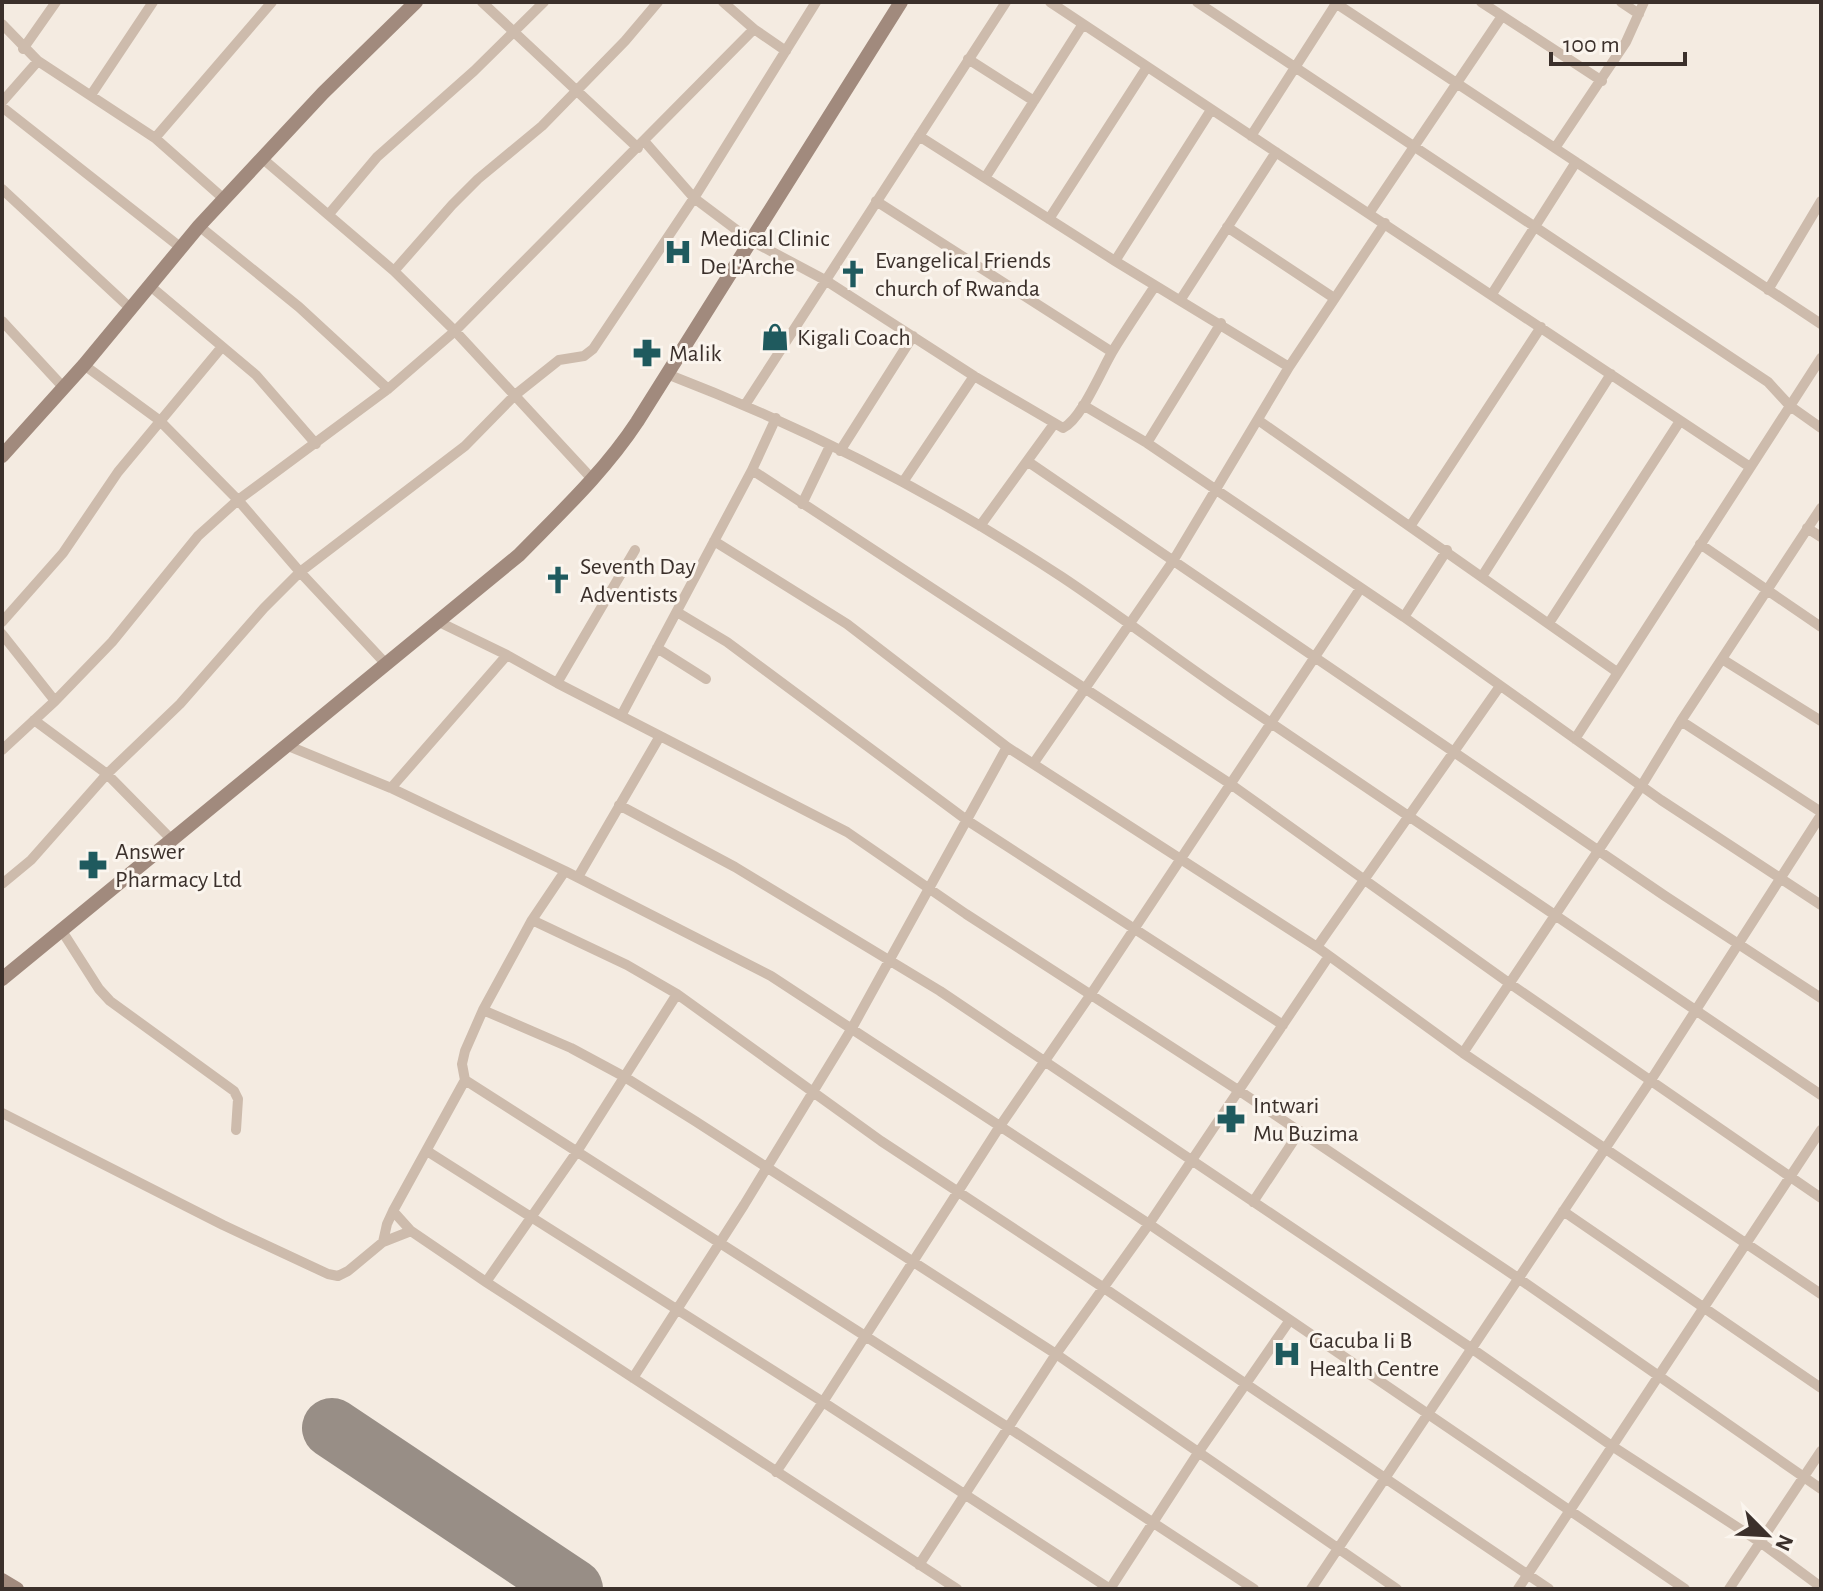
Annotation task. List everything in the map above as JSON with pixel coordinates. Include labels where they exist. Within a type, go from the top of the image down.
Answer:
[{"type":"street","points":[[23,49],[56,2]]},
{"type":"street","points":[[91,95],[153,2]]},
{"type":"street","points":[[155,138],[272,2]]},
{"type":"street","points":[[2,456],[84,365],[199,226],[323,93],[416,2]]},
{"type":"street","points":[[482,2],[641,145],[694,198],[750,240],[825,280],[974,376],[1063,428],[1068,426],[1083,405],[1112,352],[1155,286]]},
{"type":"street","points":[[329,214],[377,157],[544,2]]},
{"type":"street","points":[[394,271],[478,179],[542,126],[578,90],[658,2]]},
{"type":"street","points":[[723,2],[786,51]]},
{"type":"street","points":[[2,884],[31,860],[107,774],[180,704],[264,608],[300,572],[465,446],[515,395],[559,360],[584,356],[593,349],[694,198],[816,2]]},
{"type":"street","points":[[2,979],[519,555],[593,480],[617,452],[901,2]]},
{"type":"street","points":[[745,405],[1006,2]]},
{"type":"street","points":[[1050,2],[1063,5],[1083,24],[1750,467]]},
{"type":"street","points":[[1197,2],[1768,382],[1790,406],[1821,428]]},
{"type":"street","points":[[1251,136],[1336,2],[1821,324]]},
{"type":"street","points":[[1481,2],[1602,81]]},
{"type":"street","points":[[1621,2],[1639,14]]},
{"type":"street","points":[[1555,148],[1626,42],[1644,2]]},
{"type":"street","points":[[1370,212],[1502,16]]},
{"type":"street","points":[[2,24],[38,61],[155,138],[224,199]]},
{"type":"street","points":[[985,178],[1083,24]]},
{"type":"street","points":[[2,750],[112,642],[198,536],[238,500],[388,389],[455,331],[754,29]]},
{"type":"street","points":[[968,59],[1034,101]]},
{"type":"street","points":[[38,61],[2,104],[180,247]]},
{"type":"street","points":[[1049,219],[1147,67]]},
{"type":"street","points":[[1115,261],[1211,110]]},
{"type":"street","points":[[919,136],[1289,367]]},
{"type":"street","points":[[1181,299],[1276,152]]},
{"type":"street","points":[[263,159],[394,271],[455,331],[593,480]]},
{"type":"street","points":[[1492,294],[1576,162]]},
{"type":"street","points":[[2,189],[130,308]]},
{"type":"street","points":[[876,201],[1112,352]]},
{"type":"street","points":[[1768,290],[1821,201]]},
{"type":"street","points":[[1033,764],[1173,561],[1289,367],[1385,223]]},
{"type":"street","points":[[199,226],[309,316],[388,389]]},
{"type":"street","points":[[1227,227],[1334,298]]},
{"type":"street","points":[[149,285],[275,395],[316,444]]},
{"type":"street","points":[[2,321],[64,388]]},
{"type":"street","points":[[1147,443],[1221,323]]},
{"type":"street","points":[[1411,525],[1541,327]]},
{"type":"street","points":[[802,504],[835,449],[913,336]]},
{"type":"street","points":[[2,622],[63,553],[118,472],[221,348]]},
{"type":"street","points":[[1575,739],[1821,358]]},
{"type":"street","points":[[84,365],[159,420],[238,500],[386,664]]},
{"type":"street","points":[[667,374],[776,418],[903,482],[980,526],[1063,578],[1821,1095]]},
{"type":"street","points":[[1483,575],[1611,374]]},
{"type":"street","points":[[903,482],[974,376]]},
{"type":"street","points":[[1083,405],[1147,443],[1404,617],[1575,739],[1821,905]]},
{"type":"street","points":[[621,716],[752,470],[776,418]]},
{"type":"street","points":[[1258,420],[1483,575],[1617,672]]},
{"type":"street","points":[[1549,623],[1680,421]]},
{"type":"street","points":[[980,526],[1054,424]]},
{"type":"street","points":[[1027,461],[1597,850],[1821,998]]},
{"type":"street","points":[[752,470],[1229,783],[1363,881],[1821,1198]]},
{"type":"street","points":[[1463,1053],[1642,785],[1821,508]]},
{"type":"street","points":[[1807,528],[1821,537]]},
{"type":"street","points":[[714,541],[847,624],[1007,747],[1317,947],[1463,1053],[1821,1294]]},
{"type":"street","points":[[1700,544],[1821,627]]},
{"type":"street","points":[[557,683],[635,550]]},
{"type":"street","points":[[1404,617],[1447,550]]},
{"type":"street","points":[[776,1472],[1000,1126],[1360,589]]},
{"type":"street","points":[[677,612],[727,642],[968,821],[1283,1025]]},
{"type":"street","points":[[437,621],[847,832],[1518,1278],[1821,1489]]},
{"type":"street","points":[[2,634],[55,701]]},
{"type":"street","points":[[657,648],[706,679]]},
{"type":"street","points":[[391,788],[507,655]]},
{"type":"street","points":[[1722,659],[1821,721]]},
{"type":"street","points":[[1317,947],[1500,686]]},
{"type":"street","points":[[34,720],[107,774],[171,839]]},
{"type":"street","points":[[1311,1589],[1740,945],[1821,814],[1681,721]]},
{"type":"street","points":[[578,877],[660,736]]},
{"type":"street","points":[[286,745],[391,788],[578,877],[771,976],[1149,1224],[1685,1589]]},
{"type":"street","points":[[633,1378],[852,1028],[1007,747]]},
{"type":"street","points":[[619,805],[735,867],[890,958],[1612,1446],[1760,1542],[1821,1587]]},
{"type":"street","points":[[383,1242],[393,1211],[465,1080],[462,1064],[465,1051],[483,1010],[532,920],[565,871]]},
{"type":"street","points":[[532,920],[627,965],[677,994],[957,1192],[1549,1589]]},
{"type":"street","points":[[62,931],[110,1001],[234,1091],[238,1099],[236,1130]]},
{"type":"street","points":[[919,1565],[1056,1354],[1149,1224],[1329,956]]},
{"type":"street","points":[[486,1282],[576,1153],[677,994]]},
{"type":"street","points":[[483,1010],[571,1048],[623,1076],[1056,1354],[1397,1589]]},
{"type":"street","points":[[465,1080],[1009,1428],[1254,1589]]},
{"type":"street","points":[[2,1113],[223,1225],[328,1274],[338,1276],[348,1271],[383,1242],[411,1231]]},
{"type":"street","points":[[1518,1589],[1821,1130]]},
{"type":"street","points":[[1253,1202],[1300,1131]]},
{"type":"street","points":[[427,1151],[823,1402],[1110,1589],[1198,1453],[1290,1320]]},
{"type":"street","points":[[393,1211],[411,1231],[486,1282],[957,1589]]},
{"type":"street","points":[[1563,1211],[1821,1388]]},
{"type":"street","points":[[1729,1589],[1821,1451]]},
{"type":"street","points":[[2,1580],[17,1589]]},
{"type":"runway","points":[[332,1428],[573,1589]]},
{"type":"place","name":"Medical Clinic De L'Arche","points":[[678,252]]},
{"type":"place","name":"Evangelical Friends church of Rwanda","points":[[853,274]]},
{"type":"place","name":"Kigali Coach","points":[[775,337]]},
{"type":"place","name":"Malik","points":[[647,353]]},
{"type":"place","name":"Seventh Day Adventists","points":[[558,580]]},
{"type":"place","name":"Answer Pharmacy Ltd","points":[[93,865]]},
{"type":"place","name":"Intwari Mu Buzima","points":[[1231,1119]]},
{"type":"place","name":"Gacuba Ii B Health Centre","points":[[1287,1354]]}]
